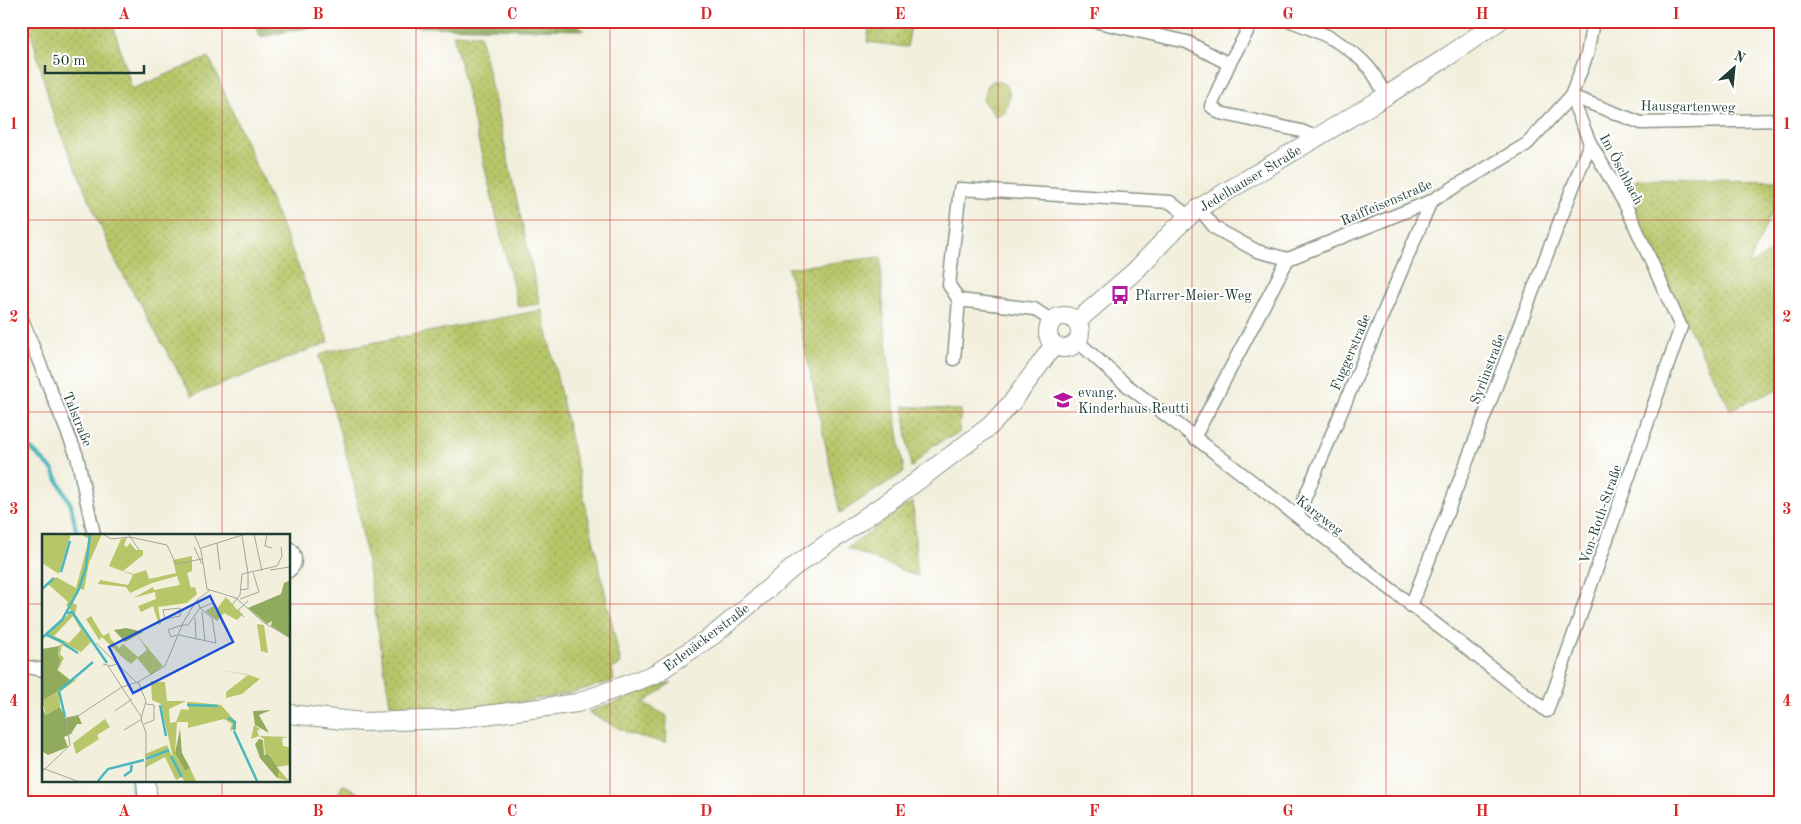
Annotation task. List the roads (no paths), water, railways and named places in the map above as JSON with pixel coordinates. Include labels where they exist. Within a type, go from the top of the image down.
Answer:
[{"type":"street","points":[[1096,22],[1187,42],[1229,64],[1253,21]]},
{"type":"street","points":[[1291,21],[1321,32],[1349,50],[1371,70],[1386,96]]},
{"type":"street","name":"Jedelhauser Straße","points":[[1076,322],[1135,271],[1193,212],[1386,96],[1499,21]]},
{"type":"street","points":[[1571,96],[1587,55],[1592,21]]},
{"type":"street","name":"Jedelhauser Straße","points":[[1229,64],[1211,106],[1220,114],[1300,131],[1316,138]]},
{"type":"street","name":"Hausgartenweg","points":[[1571,96],[1641,124],[1780,120]]},
{"type":"street","name":"Im Öschbach","points":[[1571,96],[1590,143],[1626,206],[1681,327]]},
{"type":"street","name":"Raiffeisenstraße","points":[[1288,259],[1431,201],[1527,144],[1571,96]]},
{"type":"street","name":"Syrlinstraße","points":[[1411,606],[1590,143]]},
{"type":"street","points":[[954,359],[959,300],[949,285],[960,189],[1170,202],[1193,212],[1215,228],[1257,251],[1288,259],[1194,438]]},
{"type":"street","name":"Fuggerstraße","points":[[1297,516],[1431,201]]},
{"type":"street","points":[[959,300],[1034,309],[1052,322]]},
{"type":"street","name":"Talstraße","points":[[21,317],[77,456],[94,534]]},
{"type":"street","points":[[1061,317],[1066,317],[1076,322],[1080,331],[1077,342],[1064,348],[1054,345],[1050,341],[1048,331],[1052,322],[1061,317]]},
{"type":"street","name":"Von-Roth-Straße","points":[[1547,711],[1681,327]]},
{"type":"street","name":"Kargweg","points":[[1077,342],[1124,383],[1194,438],[1547,711]]},
{"type":"street","name":"Erlenäckerstraße","points":[[290,714],[362,722],[455,718],[577,703],[603,695],[655,674],[715,634],[795,566],[912,485],[990,426],[1013,401],[1054,345]]},
{"type":"street","points":[[290,549],[294,553],[295,562],[290,570]]},
{"type":"street","points":[[21,666],[42,670]]},
{"type":"street","points":[[146,782],[148,803]]},
{"type":"waterway","points":[[21,439],[52,469],[71,505],[77,534]]},
{"type":"waterway","points":[[132,782],[134,803]]},
{"type":"place","name":"Pfarrer-Meier-Weg","points":[[1120,295]]},
{"type":"place","name":"evang. Kinderhaus Reutti","points":[[1063,400]]}]
